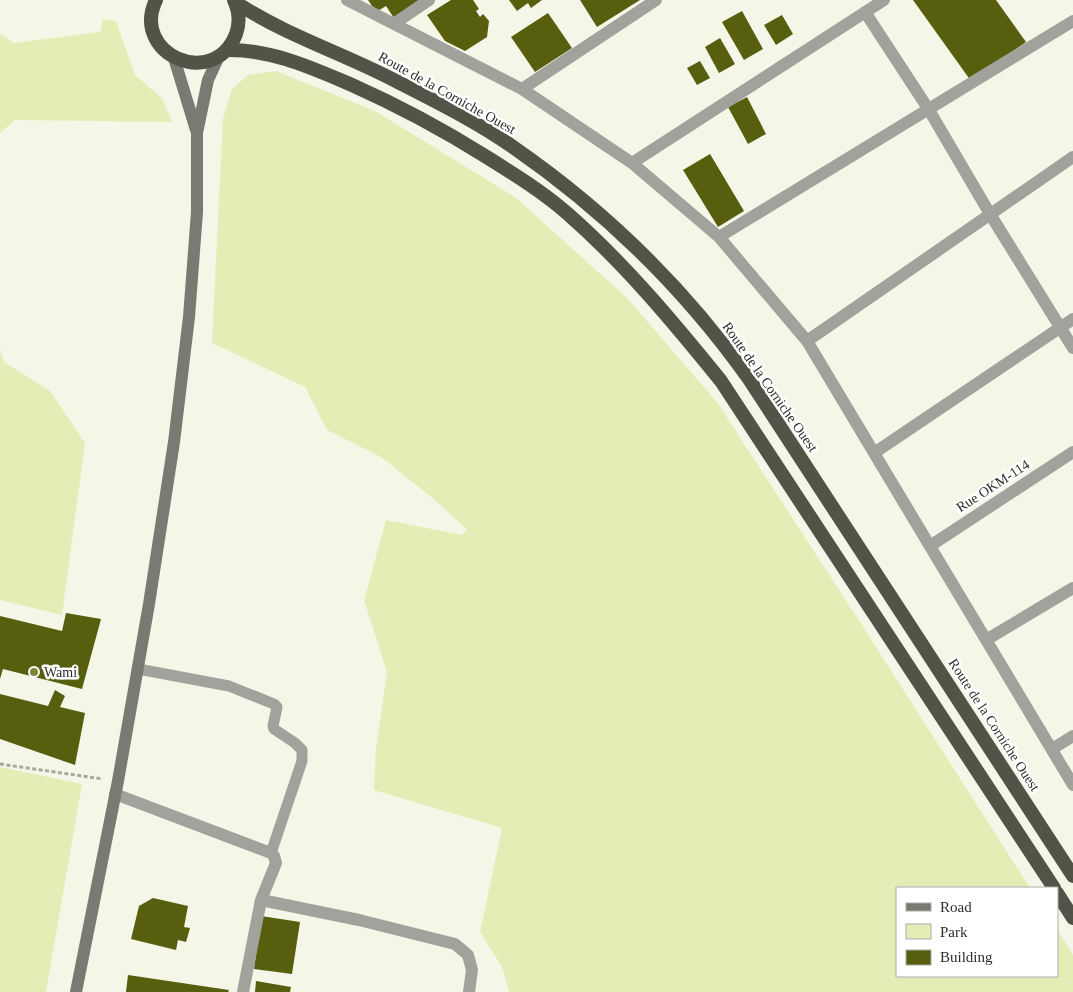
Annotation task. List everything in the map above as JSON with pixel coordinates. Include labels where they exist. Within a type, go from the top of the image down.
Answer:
[{"type":"highway","points":[[156,0],[152,7],[151,22],[154,36],[162,49],[174,58],[185,62],[197,63],[208,61],[222,53],[233,40],[238,28],[238,15],[234,1]]},
{"type":"highway","name":"Route de la Corniche Ouest","points":[[234,1],[261,18],[380,73],[480,126],[564,184],[609,223],[655,268],[727,348],[749,379],[1073,876]]},
{"type":"highway","points":[[222,53],[254,52],[287,59],[405,110],[436,126],[521,178],[567,213],[601,245],[693,346],[721,381],[1053,887]]},
{"type":"highway","points":[[1058,895],[1073,918]]},
{"type":"main road","points":[[76,992],[138,669],[174,442],[189,317],[197,212],[197,133],[208,80],[222,53]]},
{"type":"main road","points":[[174,58],[197,133]]},
{"type":"street","points":[[347,0],[522,89],[632,163],[719,237],[807,341],[1073,784]]},
{"type":"street","points":[[395,23],[429,0]]},
{"type":"street","points":[[522,89],[656,0]]},
{"type":"street","points":[[632,163],[884,0]]},
{"type":"street","points":[[865,12],[929,110],[990,214],[1073,348]]},
{"type":"street","points":[[719,237],[1073,22]]},
{"type":"street","points":[[807,341],[1073,157]]},
{"type":"street","points":[[874,453],[1073,319]]},
{"type":"street","name":"Rue OKM-114","points":[[930,546],[1073,452]]},
{"type":"street","points":[[986,640],[1073,588]]},
{"type":"street","points":[[1052,749],[1073,736]]},
{"type":"street","points":[[115,794],[271,853],[274,856],[276,863],[261,900],[243,992]]},
{"type":"street","points":[[261,900],[359,920],[455,944],[468,955],[472,970],[469,992]]},
{"type":"lane","points":[[138,669],[230,686],[274,704],[277,707],[274,729],[302,750],[302,760],[271,853]]},
{"type":"path","points":[[0,764],[118,781]]},
{"type":"green space","points":[[103,19],[116,21],[135,75],[162,98],[172,122],[15,120],[0,133],[0,34],[14,43],[100,32]]},
{"type":"green space","points":[[276,71],[375,111],[515,197],[626,297],[717,402],[1029,887],[896,887],[896,977],[1058,977],[1058,931],[1073,955],[1073,992],[509,992],[502,967],[480,932],[502,828],[374,790],[376,749],[387,672],[364,600],[386,520],[462,535],[467,529],[430,496],[381,457],[327,430],[305,387],[212,343],[223,118],[232,89],[248,75]]},
{"type":"green space","points":[[0,350],[4,362],[50,391],[85,443],[62,615],[0,600]]},
{"type":"green space","points":[[0,767],[82,784],[46,992],[0,992]]},
{"type":"building","points":[[368,0],[427,0],[396,21],[386,6],[376,12]]},
{"type":"building","points":[[451,0],[473,0],[479,9],[476,11],[480,17],[483,14],[489,21],[487,37],[465,51],[445,41],[427,15]]},
{"type":"building","points":[[509,0],[542,0],[531,8],[528,3],[517,11]]},
{"type":"building","points":[[580,0],[640,0],[597,27]]},
{"type":"building","points":[[913,0],[996,0],[1026,42],[971,81]]},
{"type":"building","points":[[742,11],[763,49],[744,60],[722,22]]},
{"type":"building","points":[[548,13],[572,48],[535,72],[511,37]]},
{"type":"building","points":[[782,15],[793,34],[776,45],[764,25]]},
{"type":"building","points":[[720,38],[735,64],[719,73],[705,47]]},
{"type":"building","points":[[700,61],[710,78],[697,85],[687,68]]},
{"type":"building","points":[[747,97],[766,134],[748,144],[728,107]]},
{"type":"building","points":[[710,154],[744,211],[718,227],[683,170]]},
{"type":"building","points":[[66,613],[101,619],[82,689],[3,669],[0,679],[0,616],[62,631]]},
{"type":"building","points":[[55,690],[65,696],[60,707],[85,713],[75,765],[0,739],[0,694],[48,706]]},
{"type":"building","points":[[153,898],[188,906],[184,927],[190,928],[186,942],[178,940],[176,950],[131,939],[139,906]]},
{"type":"building","points":[[261,916],[300,922],[292,974],[254,969]]},
{"type":"building","points":[[128,975],[229,990],[228,992],[126,992]]},
{"type":"building","points":[[256,981],[291,987],[290,992],[255,992]]},
{"type":"place","name":"Wami","points":[[34,672]]}]
